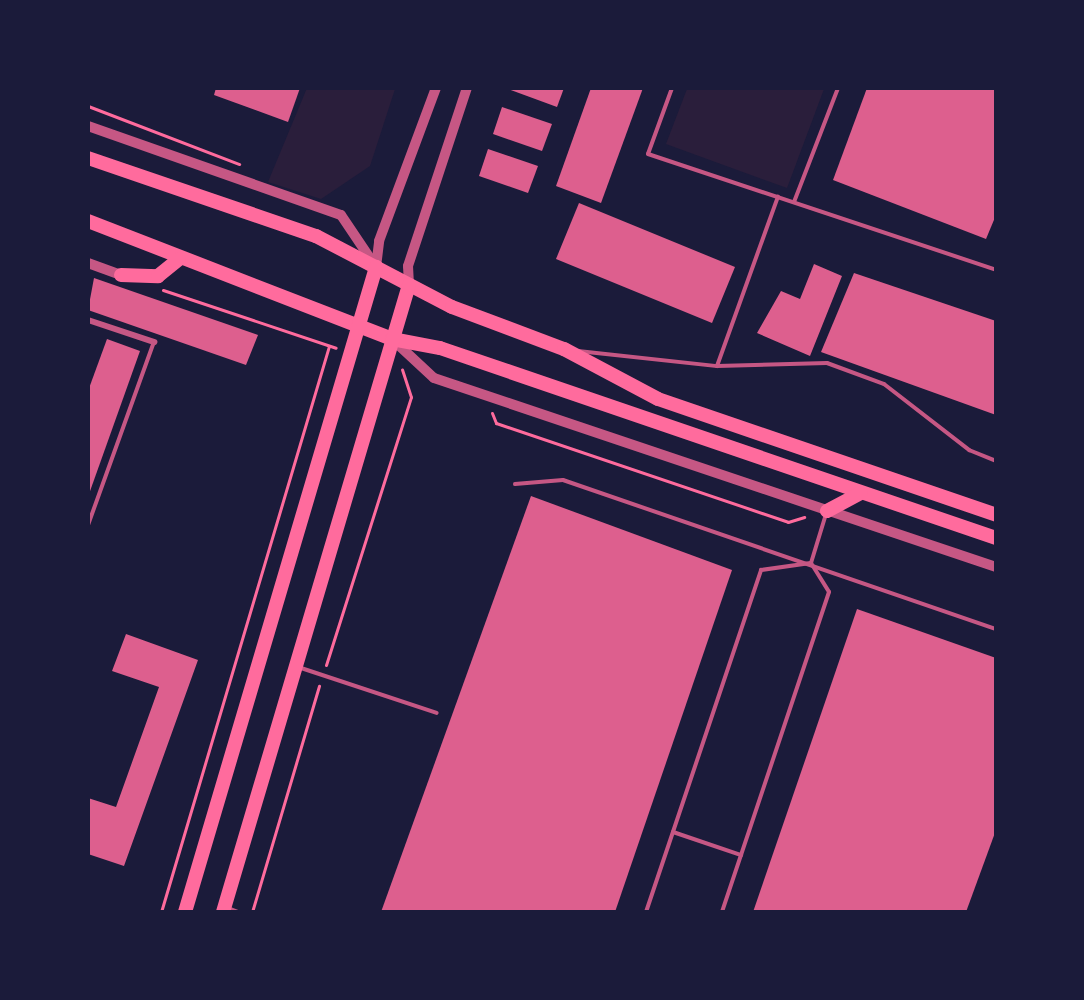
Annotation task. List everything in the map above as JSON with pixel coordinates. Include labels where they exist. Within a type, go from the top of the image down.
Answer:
[{"type":"main road","points":[[88,158],[316,236],[409,285],[564,349],[658,399],[996,515]]},
{"type":"main road","points":[[88,221],[179,259],[360,324],[392,339],[440,348],[996,538]]},
{"type":"main road","points":[[122,275],[158,276],[179,259]]},
{"type":"main road","points":[[184,912],[376,267]]},
{"type":"main road","points":[[224,909],[409,285]]},
{"type":"main road","points":[[828,511],[861,493]]},
{"type":"street","points":[[376,267],[379,241],[436,88]]},
{"type":"street","points":[[409,285],[408,266],[467,88]]},
{"type":"street","points":[[88,126],[341,215],[376,267]]},
{"type":"street","points":[[89,264],[122,275]]},
{"type":"street","points":[[88,320],[154,342]]},
{"type":"street","points":[[392,339],[434,378],[996,567]]},
{"type":"lane","points":[[672,88],[648,154],[996,270]]},
{"type":"lane","points":[[794,202],[838,88]]},
{"type":"lane","points":[[717,366],[778,197]]},
{"type":"lane","points":[[88,525],[154,342]]},
{"type":"lane","points":[[564,349],[717,366],[827,363],[884,384],[969,450],[996,461]]},
{"type":"lane","points":[[515,483],[564,480],[811,563],[996,629]]},
{"type":"lane","points":[[722,912],[829,592],[811,563],[828,511]]},
{"type":"lane","points":[[646,912],[761,570],[811,563]]},
{"type":"lane","points":[[297,666],[437,712]]},
{"type":"lane","points":[[673,831],[741,855]]},
{"type":"lane","points":[[224,909],[238,912]]},
{"type":"path","points":[[88,106],[236,158],[252,183]]},
{"type":"path","points":[[154,286],[329,346],[161,912]]},
{"type":"path","points":[[252,912],[323,675],[411,397],[392,339]]},
{"type":"path","points":[[485,395],[496,423],[788,522],[828,511]]},
{"type":"shaded area","points":[[307,88],[395,89],[370,166],[321,199],[268,182]]},
{"type":"shaded area","points":[[687,89],[824,89],[787,188],[666,144]]},
{"type":"building","points":[[216,88],[300,88],[288,122],[214,95]]},
{"type":"building","points":[[505,88],[564,88],[557,107]]},
{"type":"building","points":[[591,88],[643,88],[601,203],[556,186]]},
{"type":"building","points":[[867,88],[996,88],[996,215],[986,239],[833,180]]},
{"type":"building","points":[[502,107],[552,124],[542,151],[493,134]]},
{"type":"building","points":[[488,149],[538,166],[528,193],[479,176]]},
{"type":"building","points":[[579,203],[735,267],[712,323],[556,259]]},
{"type":"building","points":[[814,264],[842,276],[810,356],[757,333],[781,291],[800,299]]},
{"type":"building","points":[[854,273],[996,321],[996,415],[821,352]]},
{"type":"building","points":[[94,278],[258,335],[246,365],[88,310]]},
{"type":"building","points":[[107,339],[140,351],[89,494],[88,391]]},
{"type":"building","points":[[531,496],[732,570],[615,912],[381,912]]},
{"type":"building","points":[[857,609],[996,658],[996,830],[966,912],[753,912]]},
{"type":"building","points":[[126,634],[198,660],[124,866],[88,854],[88,798],[116,807],[159,687],[112,671]]}]
